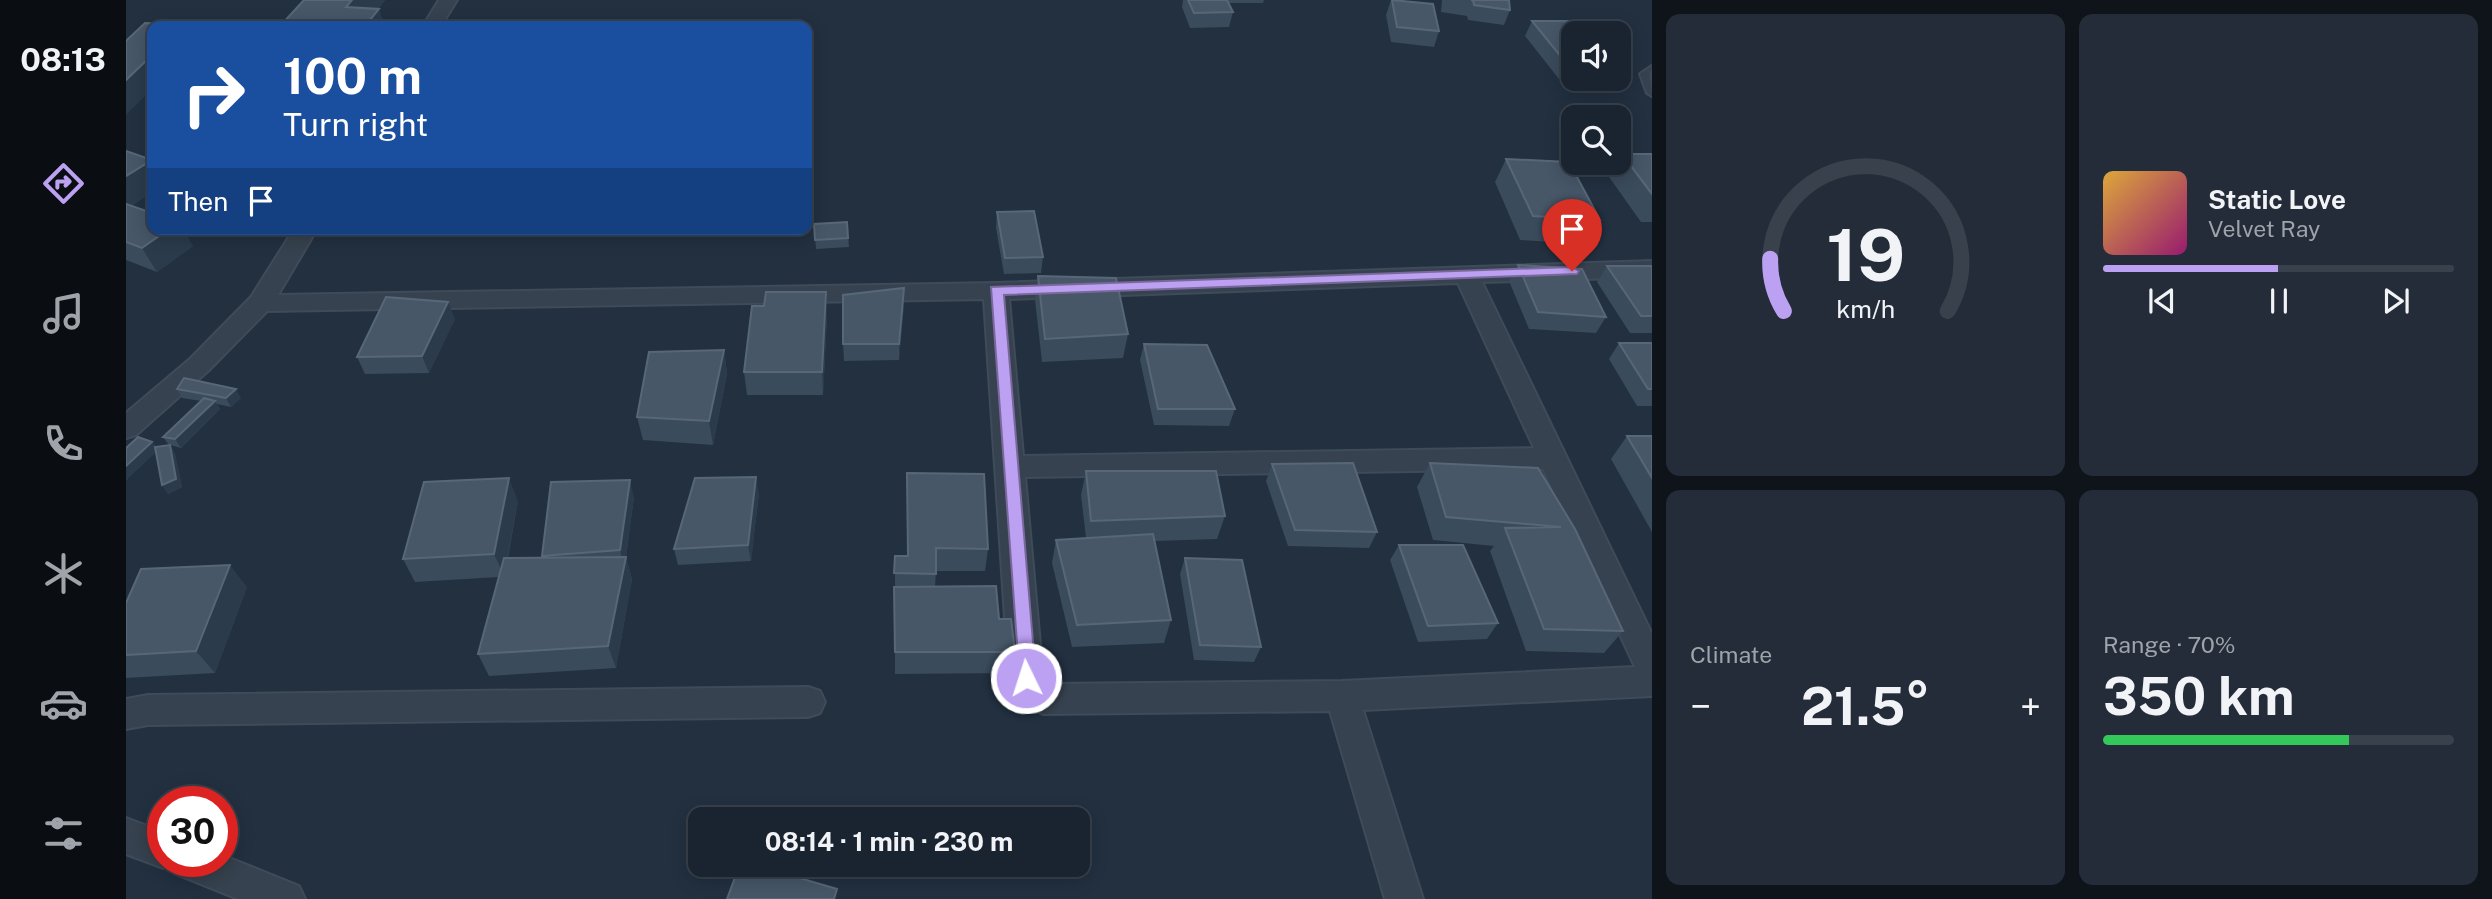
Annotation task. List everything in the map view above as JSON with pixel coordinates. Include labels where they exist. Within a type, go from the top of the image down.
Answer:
[{"type":"street","points":[[435,21],[448,0]]},
{"type":"street","points":[[126,428],[200,364],[260,303],[302,235]]},
{"type":"street","points":[[260,303],[996,290],[1652,269]]},
{"type":"street","points":[[1465,273],[1652,668]]},
{"type":"street","points":[[996,290],[1026,678],[1032,692],[1043,699],[1342,696],[1652,681]]},
{"type":"street","points":[[1011,467],[1552,458]]},
{"type":"street","points":[[1342,696],[1404,899]]},
{"type":"street","points":[[126,714],[148,710],[808,702]]},
{"type":"street","points":[[126,836],[147,844]]},
{"type":"street","points":[[230,877],[286,899]]},
{"type":"lane","points":[[1652,69],[1645,74],[1652,93]]},
{"type":"building","points":[[304,0],[352,0],[346,7],[379,9],[369,21],[285,21]]},
{"type":"building","points":[[1188,0],[1227,0],[1233,12],[1194,13]]},
{"type":"building","points":[[1392,0],[1433,4],[1439,31],[1397,27]]},
{"type":"building","points":[[1473,0],[1509,0],[1510,10],[1474,5]]},
{"type":"building","points":[[1532,21],[1561,21],[1561,57]]},
{"type":"building","points":[[147,23],[147,60],[126,80],[126,41]]},
{"type":"building","points":[[126,151],[147,158],[147,163],[126,176]]},
{"type":"building","points":[[1631,154],[1652,154],[1652,194],[1631,166]]},
{"type":"building","points":[[1506,159],[1561,162],[1561,175],[1576,175],[1600,220],[1533,216]]},
{"type":"building","points":[[126,204],[147,211],[147,235],[160,235],[142,248],[126,242]]},
{"type":"building","points":[[1034,211],[1043,257],[1005,258],[997,212]]},
{"type":"building","points":[[847,222],[848,238],[815,240],[814,224]]},
{"type":"building","points":[[1518,265],[1582,269],[1606,317],[1538,312]]},
{"type":"building","points":[[1607,266],[1652,266],[1652,316],[1641,316]]},
{"type":"building","points":[[1038,276],[1116,278],[1128,334],[1045,339]]},
{"type":"building","points":[[904,288],[899,344],[843,344],[843,295]]},
{"type":"building","points":[[766,292],[826,292],[822,372],[744,372],[752,306],[764,306]]},
{"type":"building","points":[[386,297],[448,302],[422,356],[357,357]]},
{"type":"building","points":[[1619,343],[1652,343],[1652,389],[1648,389]]},
{"type":"building","points":[[1144,344],[1207,345],[1235,409],[1158,409]]},
{"type":"building","points":[[724,350],[709,421],[637,417],[649,352]]},
{"type":"building","points":[[184,378],[236,389],[226,398],[177,389]]},
{"type":"building","points":[[204,398],[215,401],[175,439],[163,437]]},
{"type":"building","points":[[1627,436],[1652,436],[1652,478]]},
{"type":"building","points":[[138,437],[152,442],[126,466],[126,448]]},
{"type":"building","points":[[170,445],[176,479],[162,485],[155,447]]},
{"type":"building","points":[[1353,463],[1377,532],[1295,530],[1272,464]]},
{"type":"building","points":[[1430,463],[1538,468],[1575,529],[1623,631],[1544,629],[1505,528],[1561,527],[1446,517]]},
{"type":"building","points":[[1086,471],[1216,471],[1225,516],[1091,521]]},
{"type":"building","points":[[907,473],[984,474],[988,549],[936,548],[936,574],[894,573],[895,556],[908,556]]},
{"type":"building","points":[[756,477],[748,545],[674,549],[695,478]]},
{"type":"building","points":[[509,478],[494,554],[403,559],[424,482]]},
{"type":"building","points":[[630,480],[620,550],[542,556],[551,482]]},
{"type":"building","points":[[1153,534],[1171,620],[1077,625],[1056,540]]},
{"type":"building","points":[[1399,545],[1463,545],[1498,623],[1428,626]]},
{"type":"building","points":[[626,557],[608,646],[478,654],[504,558]]},
{"type":"building","points":[[1185,558],[1242,560],[1261,647],[1200,645]]},
{"type":"building","points":[[230,565],[196,651],[126,655],[126,603],[141,569]]},
{"type":"building","points":[[996,586],[999,619],[1011,619],[1015,652],[895,652],[894,587]]},
{"type":"building","points":[[735,877],[796,877],[837,889],[834,899],[727,899]]},
{"type":"route","points":[[1026,678],[996,290],[1572,271]]}]
